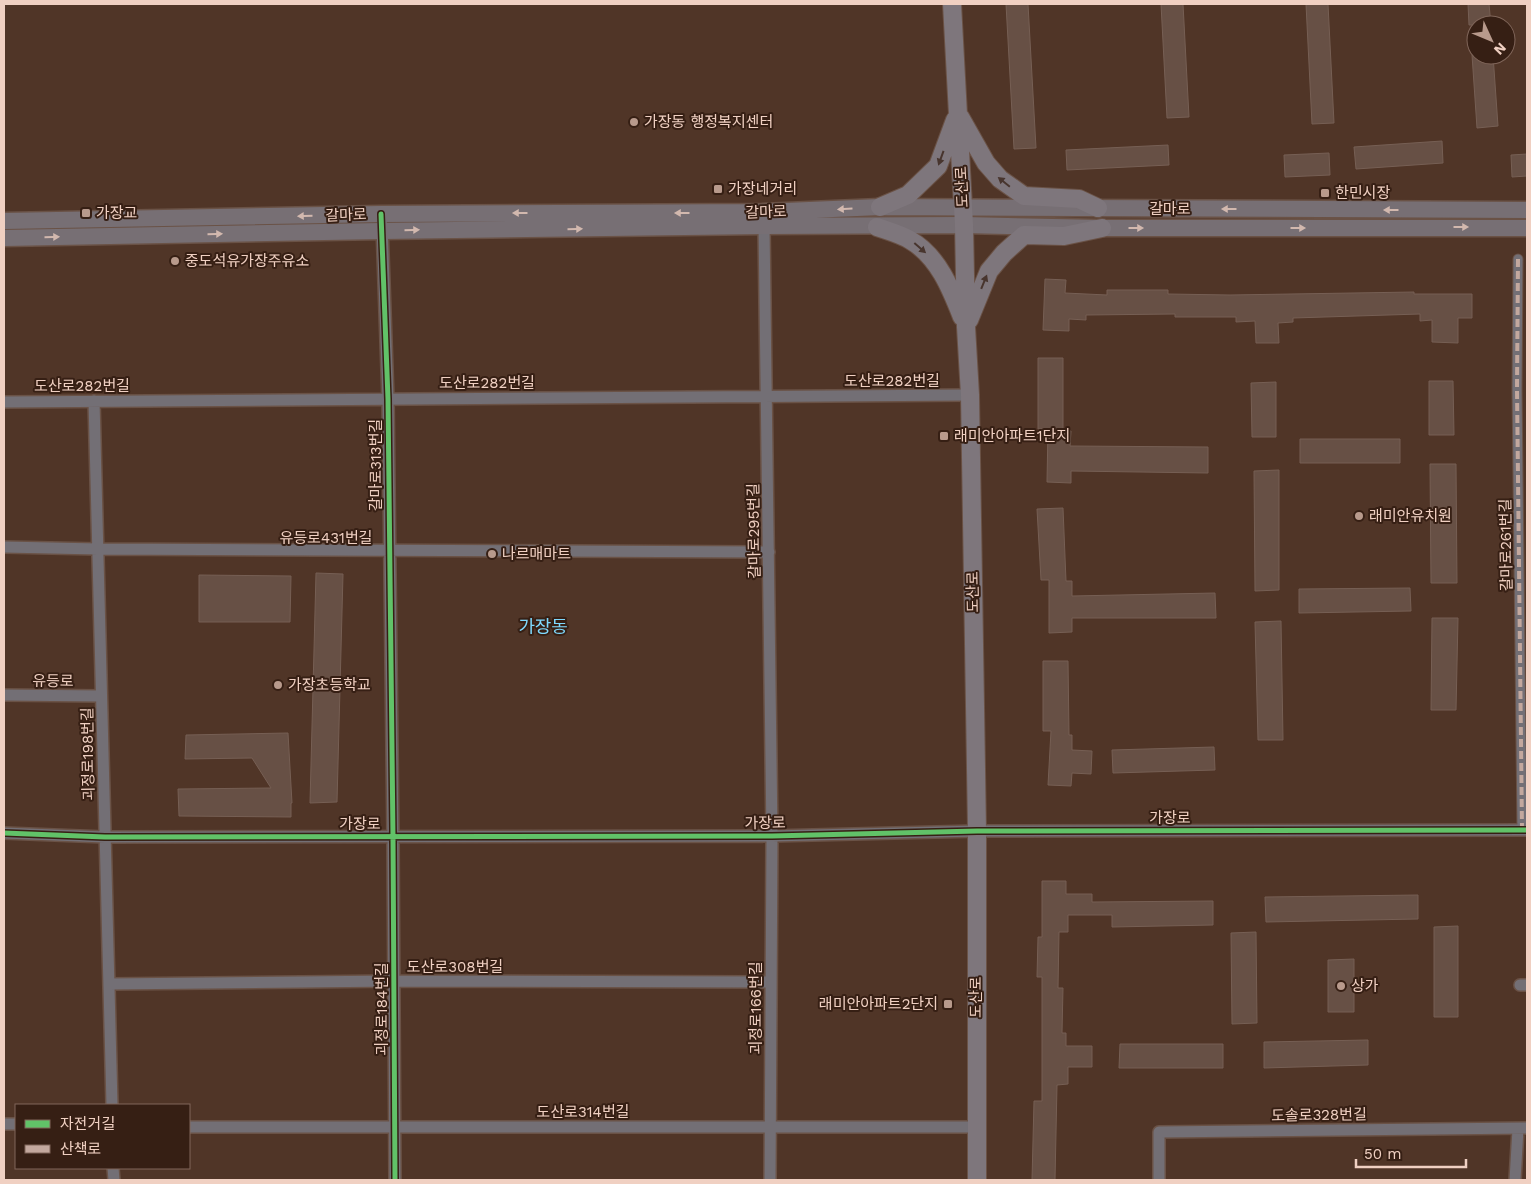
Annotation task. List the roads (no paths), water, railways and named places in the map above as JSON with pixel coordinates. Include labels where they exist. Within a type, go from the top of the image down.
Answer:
[{"type":"main road","name":"도산로","points":[[952,4],[964,207],[966,327],[970,395],[977,831],[977,1180]]},
{"type":"main road","points":[[880,207],[908,195],[938,166],[958,112]]},
{"type":"main road","points":[[958,112],[986,163],[1000,179],[1024,196],[1078,199],[1098,208]]},
{"type":"main road","name":"갈마로","points":[[4,221],[381,214],[762,212],[880,207],[1527,210]]},
{"type":"main road","name":"갈마로","points":[[4,238],[764,226],[877,227],[964,225],[1102,228],[1527,228]]},
{"type":"main road","points":[[877,227],[911,240],[934,261],[950,287],[966,327]]},
{"type":"main road","points":[[966,327],[989,271],[1004,253],[1024,235],[1064,236],[1102,228]]},
{"type":"street","name":"갈마로313번길","points":[[381,214],[388,399],[394,837]]},
{"type":"street","name":"갈마로295번길","points":[[764,226],[772,836]]},
{"type":"street","name":"갈마로261번길","points":[[1518,259],[1518,389],[1525,830]]},
{"type":"street","points":[[1518,389],[1527,389]]},
{"type":"street","name":"도산로282번길","points":[[4,402],[970,395]]},
{"type":"street","name":"괴정로198번길","points":[[94,401],[112,1104]]},
{"type":"street","name":"유등로431번길","points":[[4,547],[769,552]]},
{"type":"street","name":"유등로","points":[[4,694],[101,696]]},
{"type":"street","name":"가장로","points":[[4,833],[105,837],[394,837],[772,836],[977,831],[1525,830]]},
{"type":"street","name":"괴정로166번길","points":[[770,1180],[772,836]]},
{"type":"street","name":"괴정로184번길","points":[[394,837],[395,1180]]},
{"type":"street","name":"도산로308번길","points":[[109,984],[771,982]]},
{"type":"street","name":"도산로314번길","points":[[190,1127],[976,1127]]},
{"type":"street","points":[[1515,1180],[1522,1128]]},
{"type":"street","name":"도솔로328번길","points":[[1159,1180],[1159,1132],[1522,1128]]},
{"type":"place","name":"가장동 행정복지센터","points":[[634,122]]},
{"type":"place","name":"가장네거리","points":[[718,189]]},
{"type":"place","name":"한민시장","points":[[1325,193]]},
{"type":"place","name":"가장교","points":[[86,213]]},
{"type":"place","name":"중도석유가장주유소","points":[[175,261]]},
{"type":"place","name":"래미안아파트1단지","points":[[944,436]]},
{"type":"place","name":"래미안유치원","points":[[1359,516]]},
{"type":"place","name":"나르매마트","points":[[492,554]]},
{"type":"place","name":"가장초등학교","points":[[278,685]]},
{"type":"place","name":"상가","points":[[1341,986]]},
{"type":"place","name":"래미안아파트2단지","points":[[948,1004]]},
{"type":"district","name":"가장동","points":[[543,627]]}]
